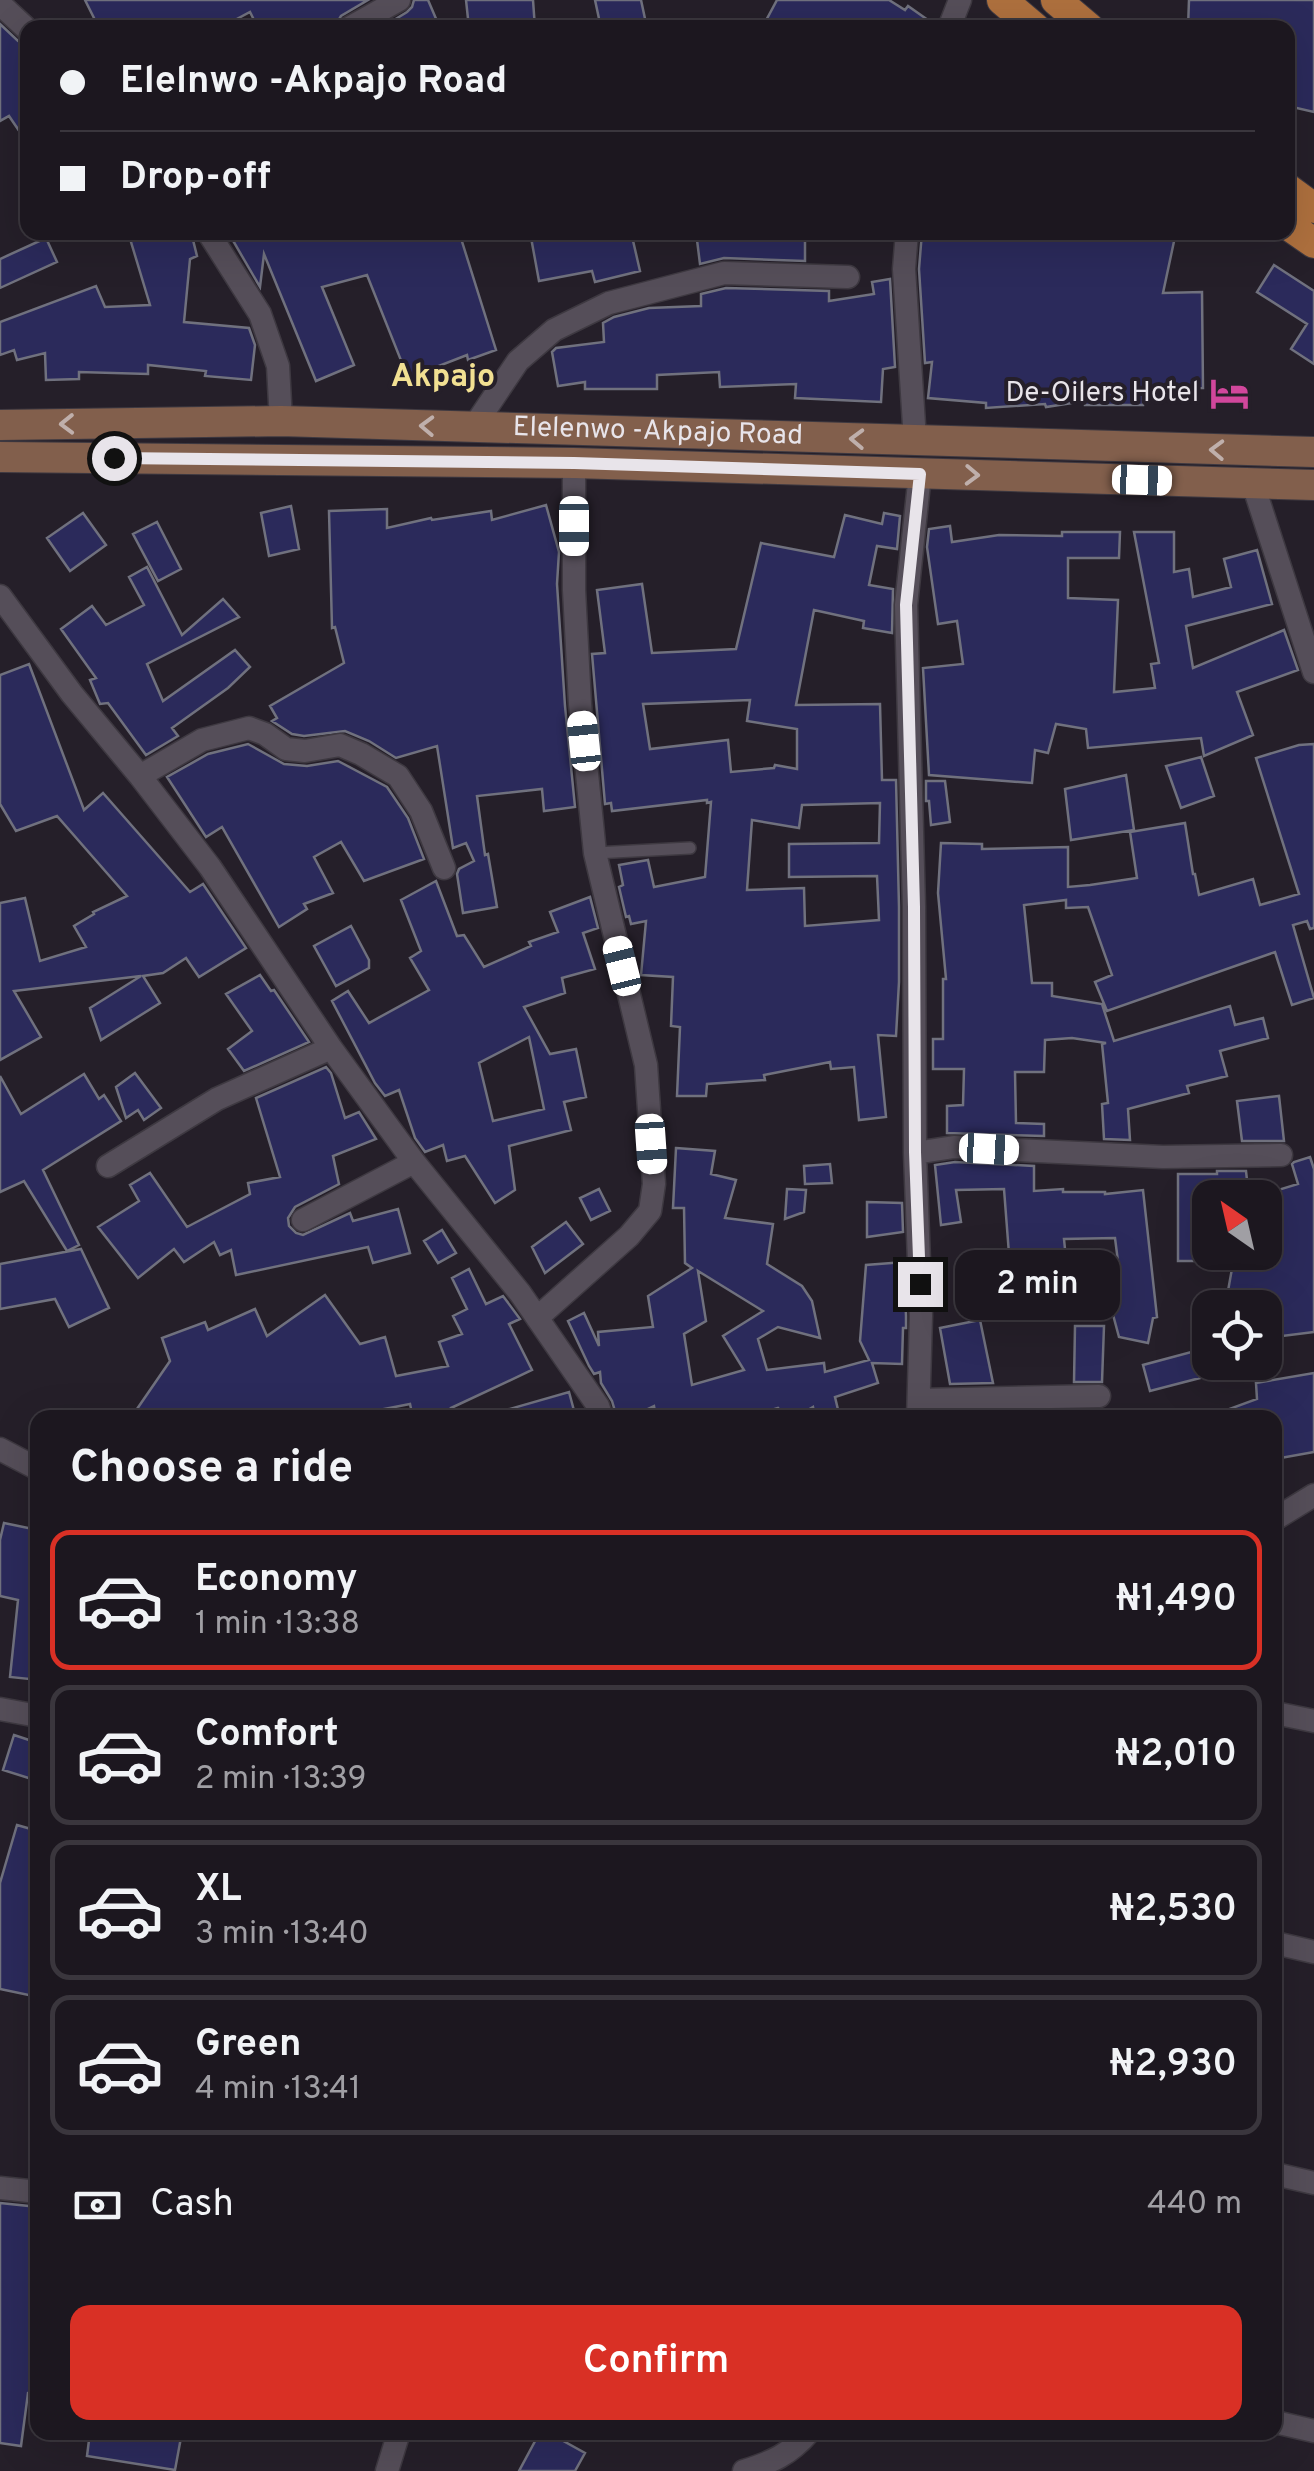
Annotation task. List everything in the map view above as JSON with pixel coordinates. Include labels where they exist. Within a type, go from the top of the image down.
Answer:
[{"type":"main road","points":[[1002,0],[1026,20]]},
{"type":"main road","points":[[1056,0],[1080,20]]},
{"type":"main road","name":"Elelenwo -Akpajo Road","points":[[0,425],[281,421],[1314,452]]},
{"type":"main road","points":[[0,456],[574,463],[1314,485]]},
{"type":"street","points":[[363,20],[399,0]]},
{"type":"street","points":[[0,4],[20,23]]},
{"type":"street","points":[[213,240],[260,314],[278,366],[281,421]]},
{"type":"street","points":[[906,240],[904,269],[914,440]]},
{"type":"street","points":[[473,428],[518,361],[554,330],[609,302],[724,273],[848,277]]},
{"type":"street","points":[[537,1318],[629,1236],[650,1211],[654,1184],[646,1065],[595,853],[580,704],[574,590],[574,463]]},
{"type":"street","points":[[920,474],[906,605],[914,907],[915,1152],[922,1316],[919,1409],[1099,1396]]},
{"type":"street","points":[[1254,484],[1314,672]]},
{"type":"street","points":[[0,596],[72,694],[210,867],[331,1048],[414,1162],[520,1293],[599,1410]]},
{"type":"street","points":[[140,776],[202,740],[249,728],[286,749],[305,751],[340,745],[398,776],[421,811],[444,868]]},
{"type":"street","points":[[108,1166],[218,1099],[331,1048]]},
{"type":"street","points":[[915,1152],[954,1147],[1162,1158],[1281,1155]]},
{"type":"street","points":[[302,1220],[414,1162]]},
{"type":"street","points":[[0,1449],[30,1465]]},
{"type":"street","points":[[1282,1515],[1314,1495]]},
{"type":"street","points":[[0,1709],[30,1711]]},
{"type":"street","points":[[1282,1714],[1314,1721]]},
{"type":"street","points":[[1282,1945],[1314,1952]]},
{"type":"street","points":[[1282,2176],[1314,2183]]},
{"type":"street","points":[[0,2188],[30,2191]]},
{"type":"street","points":[[1282,2424],[1314,2431]]},
{"type":"street","points":[[387,2471],[397,2440]]},
{"type":"street","points":[[744,2471],[776,2460],[802,2440]]},
{"type":"lane","points":[[595,853],[690,848]]},
{"type":"building","points":[[85,0],[368,0],[339,20],[254,20],[250,12],[235,20],[95,20]]},
{"type":"building","points":[[414,0],[428,0],[437,20],[394,20],[412,7]]},
{"type":"building","points":[[466,0],[533,0],[534,20],[468,20]]},
{"type":"building","points":[[595,0],[641,0],[645,20],[599,20]]},
{"type":"building","points":[[777,0],[889,0],[905,10],[908,6],[928,20],[766,20]]},
{"type":"building","points":[[1189,0],[1314,0],[1314,112],[1295,108],[1295,20],[1188,20]]},
{"type":"building","points":[[0,24],[20,42],[20,132],[9,116],[0,121]]},
{"type":"building","points":[[47,240],[57,262],[0,288],[0,259]]},
{"type":"building","points":[[130,240],[193,240],[197,256],[190,259],[184,322],[249,328],[255,345],[251,380],[148,365],[148,374],[79,372],[79,379],[46,380],[45,353],[17,360],[14,350],[0,355],[0,322],[96,286],[105,307],[150,305]]},
{"type":"building","points":[[233,240],[462,240],[496,350],[468,360],[467,355],[408,378],[367,275],[322,287],[354,365],[316,381],[264,254],[260,287]]},
{"type":"building","points":[[531,240],[633,240],[640,271],[595,282],[592,271],[539,281]]},
{"type":"building","points":[[697,240],[805,240],[805,261],[724,258],[700,264]]},
{"type":"building","points":[[921,240],[1174,240],[1163,293],[1202,292],[1203,388],[1143,389],[1143,405],[1085,405],[1085,401],[1046,407],[1045,404],[986,408],[986,403],[928,398],[932,362],[925,363],[919,269]]},
{"type":"building","points":[[1274,265],[1314,291],[1314,364],[1291,349],[1307,324],[1257,292]]},
{"type":"building","points":[[890,279],[895,367],[883,369],[881,402],[795,398],[796,384],[720,387],[719,372],[657,375],[657,389],[585,389],[585,382],[558,386],[552,352],[556,348],[604,342],[603,323],[614,317],[649,308],[701,306],[701,294],[726,288],[829,291],[829,301],[874,294],[872,282]]},
{"type":"building","points":[[546,505],[559,552],[557,584],[575,807],[544,811],[542,789],[477,796],[497,907],[463,913],[457,874],[474,861],[466,843],[453,848],[437,746],[396,758],[345,731],[292,734],[272,721],[277,718],[270,706],[344,663],[335,627],[332,628],[329,511],[387,509],[387,528],[491,511],[492,520]]},
{"type":"building","points":[[291,506],[299,549],[269,556],[261,513]]},
{"type":"building","points":[[83,513],[106,545],[70,571],[47,538]]},
{"type":"building","points":[[884,513],[900,516],[897,549],[877,546],[869,585],[893,589],[892,633],[863,628],[864,621],[814,610],[796,705],[880,704],[882,780],[896,780],[899,907],[896,1036],[878,1035],[886,1117],[859,1120],[854,1067],[831,1069],[830,1062],[764,1075],[765,1080],[707,1084],[706,1096],[677,1096],[680,1027],[671,1026],[673,977],[641,975],[646,921],[631,924],[629,916],[626,917],[619,865],[648,860],[654,887],[705,877],[711,802],[612,811],[611,803],[605,804],[592,654],[605,653],[597,590],[642,584],[652,653],[736,649],[761,543],[834,557],[845,515],[882,524]],"holes":[[[750,700],[747,721],[797,729],[797,769],[775,765],[731,772],[728,740],[650,749],[643,704]],[[880,803],[879,843],[789,844],[789,877],[877,876],[879,920],[805,926],[804,888],[747,890],[752,820],[799,828],[802,805]]]},
{"type":"building","points":[[157,522],[181,569],[158,581],[133,534]]},
{"type":"building","points":[[950,526],[952,542],[999,535],[1120,532],[1119,558],[1068,558],[1068,598],[1118,600],[1114,692],[1155,688],[1151,664],[1159,663],[1134,532],[1174,532],[1174,572],[1189,569],[1193,597],[1231,587],[1224,559],[1257,550],[1272,604],[1186,626],[1193,668],[1284,630],[1298,670],[1237,692],[1253,735],[1204,756],[1201,738],[1088,748],[1086,729],[1056,724],[1048,753],[1035,750],[1032,783],[929,775],[923,668],[963,664],[957,621],[938,624],[927,547],[929,529]]},
{"type":"building","points":[[147,567],[182,635],[223,599],[239,617],[147,664],[163,701],[235,650],[250,667],[172,728],[178,736],[146,755],[108,703],[100,704],[90,680],[96,678],[61,629],[92,606],[106,625],[144,605],[129,577]]},
{"type":"building","points":[[29,664],[84,810],[103,793],[190,892],[203,884],[246,948],[199,977],[186,958],[163,973],[143,976],[160,1003],[101,1040],[90,1008],[141,976],[14,991],[41,1037],[0,1060],[0,903],[25,898],[40,961],[86,947],[74,926],[127,896],[57,816],[16,831],[0,804],[0,675]]},
{"type":"building","points":[[248,744],[284,764],[307,766],[338,761],[387,787],[408,818],[424,859],[364,881],[341,842],[314,857],[333,893],[304,904],[307,909],[279,927],[222,827],[206,837],[167,777],[208,754]]},
{"type":"building","points":[[1314,744],[1314,928],[1310,929],[1307,921],[1293,925],[1314,998],[1292,1005],[1275,952],[1107,1011],[1095,982],[1112,975],[1088,907],[1066,908],[1066,900],[1024,905],[1032,983],[1052,983],[1052,996],[1102,1004],[1114,1041],[1230,1006],[1235,1025],[1263,1018],[1268,1038],[1220,1051],[1227,1076],[1187,1086],[1189,1093],[1128,1109],[1130,1140],[1104,1139],[1102,1104],[1108,1103],[1102,1044],[1106,1043],[1072,1038],[1045,1040],[1044,1072],[1015,1072],[1016,1123],[1044,1124],[1044,1136],[947,1133],[947,1106],[963,1105],[964,1069],[933,1069],[933,1039],[943,1039],[946,979],[938,893],[941,843],[982,844],[982,849],[1068,847],[1068,887],[1137,878],[1130,832],[1185,823],[1199,895],[1253,879],[1260,905],[1299,894],[1256,758]]},
{"type":"building","points":[[1201,757],[1214,796],[1181,808],[1166,766]]},
{"type":"building","points":[[1126,775],[1134,830],[1071,840],[1065,789]]},
{"type":"building","points":[[926,781],[945,781],[950,822],[931,825]]},
{"type":"building","points":[[436,881],[457,936],[464,935],[484,967],[531,946],[529,942],[558,932],[550,912],[590,897],[598,928],[583,933],[595,969],[562,978],[565,993],[524,1007],[550,1054],[576,1049],[586,1097],[564,1102],[571,1130],[509,1146],[515,1190],[495,1203],[465,1156],[447,1161],[443,1145],[425,1152],[415,1138],[399,1090],[385,1096],[375,1083],[332,1001],[348,991],[369,1023],[429,990],[410,958],[421,951],[401,900]],"holes":[[[529,1037],[544,1109],[493,1121],[479,1063]]]},
{"type":"building","points":[[351,926],[369,960],[369,968],[336,986],[314,946]]},
{"type":"building","points":[[260,975],[309,1042],[244,1071],[228,1049],[252,1031],[226,994]]},
{"type":"building","points":[[326,1067],[345,1118],[359,1112],[376,1139],[333,1156],[339,1184],[295,1207],[288,1218],[289,1226],[303,1235],[350,1213],[353,1221],[398,1209],[410,1253],[373,1263],[368,1247],[236,1275],[231,1250],[220,1255],[214,1242],[184,1262],[174,1249],[138,1278],[98,1227],[139,1201],[130,1185],[150,1173],[187,1227],[250,1194],[248,1183],[280,1177],[256,1098]]},
{"type":"building","points":[[135,1073],[161,1108],[144,1120],[138,1110],[126,1118],[116,1087]]},
{"type":"building","points":[[84,1074],[99,1099],[104,1095],[121,1121],[43,1170],[79,1245],[67,1251],[24,1181],[0,1192],[0,1076],[21,1114]]},
{"type":"building","points":[[1279,1096],[1284,1141],[1242,1141],[1237,1101]]},
{"type":"building","points":[[676,1148],[715,1151],[711,1174],[736,1180],[725,1218],[773,1224],[767,1264],[802,1286],[812,1301],[820,1338],[778,1327],[758,1339],[767,1370],[824,1363],[825,1372],[869,1360],[860,1341],[866,1265],[904,1262],[906,1328],[902,1364],[872,1363],[878,1383],[835,1397],[838,1410],[655,1410],[654,1406],[646,1410],[615,1410],[601,1383],[600,1372],[594,1374],[568,1321],[584,1313],[599,1346],[598,1332],[653,1327],[648,1296],[692,1268],[685,1263],[684,1208],[673,1208]],"holes":[[[698,1271],[763,1311],[723,1336],[744,1370],[692,1385],[684,1334],[706,1321]]]},
{"type":"building","points":[[1310,1157],[1314,1169],[1314,1332],[1282,1336],[1282,1290],[1228,1290],[1232,1270],[1282,1270],[1282,1189],[1298,1184],[1294,1162]]},
{"type":"building","points":[[955,1162],[1034,1166],[1034,1191],[1063,1189],[1105,1194],[1143,1190],[1157,1317],[1153,1318],[1148,1343],[1119,1337],[1104,1281],[1120,1277],[1115,1238],[1064,1239],[1066,1259],[1058,1259],[1057,1309],[999,1308],[1000,1274],[978,1276],[977,1256],[1009,1254],[1004,1189],[956,1190],[961,1222],[941,1225],[935,1165]]},
{"type":"building","points":[[830,1164],[832,1183],[805,1184],[804,1166]]},
{"type":"building","points":[[1246,1171],[1247,1180],[1192,1180],[1192,1261],[1178,1261],[1178,1174]]},
{"type":"building","points":[[599,1189],[610,1211],[591,1220],[580,1198]]},
{"type":"building","points":[[787,1189],[806,1190],[804,1212],[785,1219]]},
{"type":"building","points":[[867,1202],[902,1203],[903,1232],[867,1237]]},
{"type":"building","points":[[566,1222],[583,1244],[545,1273],[532,1247]]},
{"type":"building","points":[[442,1230],[456,1253],[438,1263],[424,1241]]},
{"type":"building","points":[[81,1249],[109,1308],[69,1327],[55,1299],[0,1309],[0,1264]]},
{"type":"building","points":[[469,1269],[486,1304],[503,1296],[520,1319],[509,1324],[532,1370],[452,1410],[411,1410],[410,1404],[379,1410],[137,1409],[170,1361],[162,1338],[205,1322],[208,1330],[255,1309],[267,1336],[325,1295],[360,1344],[385,1337],[396,1376],[448,1366],[439,1342],[462,1334],[453,1316],[467,1309],[452,1278]]},
{"type":"building","points":[[980,1320],[993,1383],[950,1384],[940,1328]]},
{"type":"building","points":[[1075,1326],[1104,1326],[1102,1382],[1074,1382]]},
{"type":"building","points":[[1192,1352],[1192,1380],[1150,1391],[1143,1365]]},
{"type":"building","points":[[1314,1373],[1314,1452],[1282,1458],[1282,1410],[1227,1410],[1257,1399],[1256,1383]]},
{"type":"building","points":[[569,1392],[574,1410],[506,1410]]},
{"type":"building","points":[[4,1523],[30,1528],[29,1679],[10,1677],[18,1600],[0,1596],[0,1540]]},
{"type":"building","points":[[14,1735],[30,1740],[30,1778],[3,1770]]},
{"type":"building","points":[[17,1825],[30,1829],[30,1995],[0,1989],[0,1883]]},
{"type":"building","points":[[0,2203],[30,2206],[30,2393],[21,2446],[0,2443]]},
{"type":"building","points":[[89,2440],[181,2440],[175,2470],[87,2456]]},
{"type":"building","points":[[536,2440],[561,2440],[585,2453],[575,2471],[519,2471]]},
{"type":"place","name":"De-Oilers Hotel","points":[[1229,394]]},
{"type":"district","name":"Akpajo","points":[[443,378]]},
{"type":"route","points":[[114,458],[574,463],[920,474],[906,605],[920,1284]]}]
